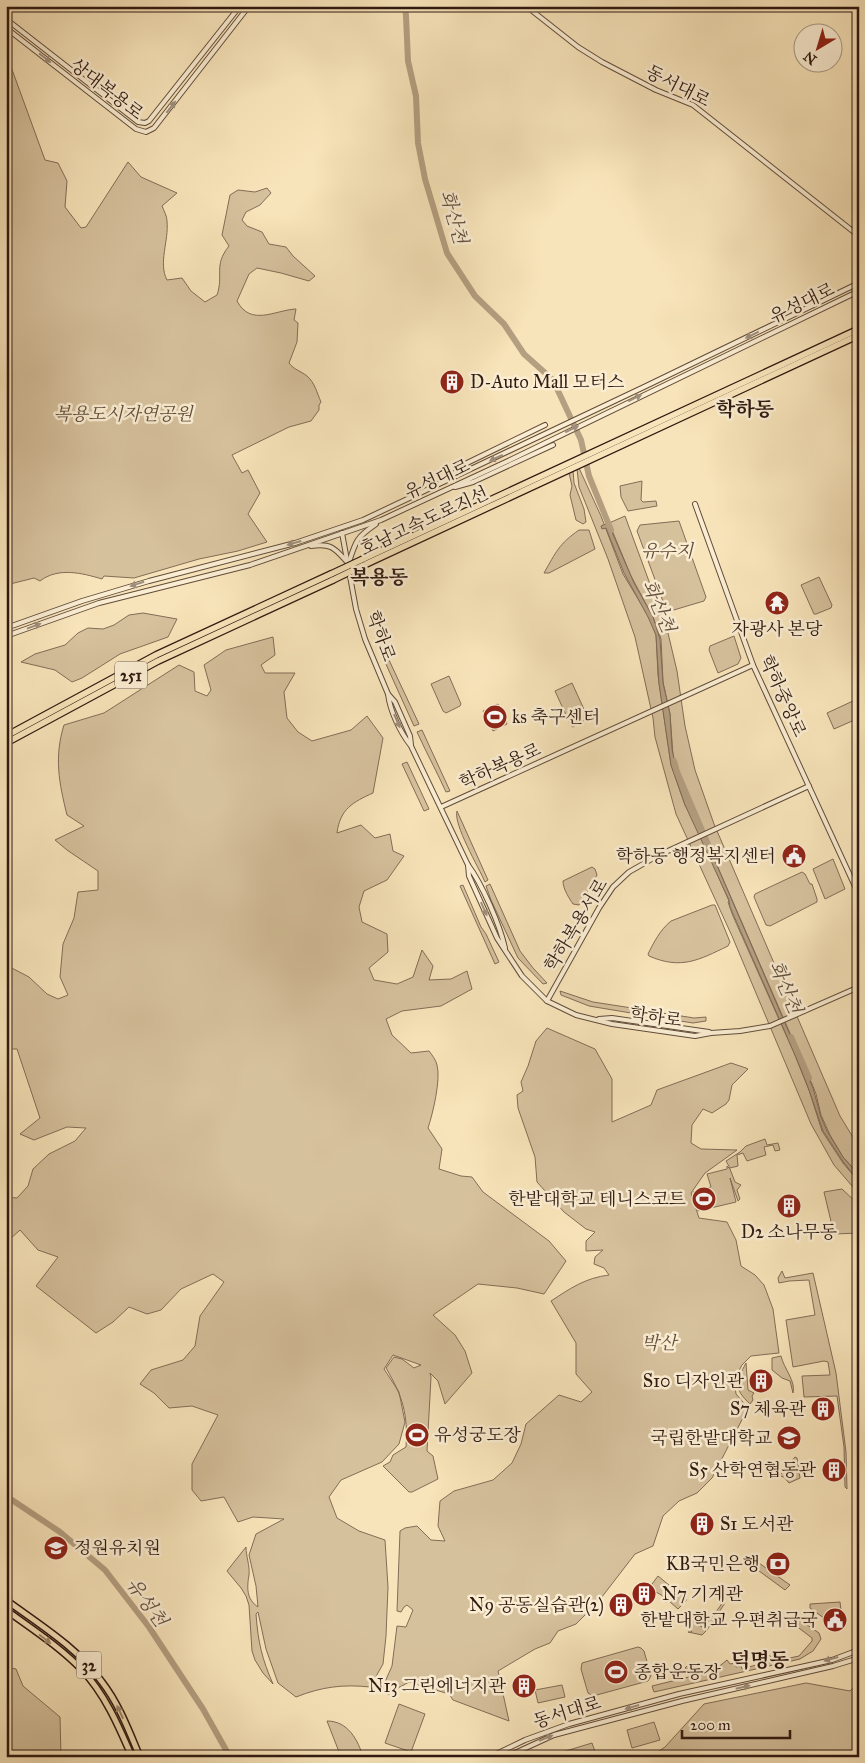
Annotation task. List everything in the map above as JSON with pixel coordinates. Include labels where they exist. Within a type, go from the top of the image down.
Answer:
[{"type":"highway","name":"호남고속도로지선","points":[[616,446],[859,330]]},
{"type":"highway","name":"호남고속도로지선","points":[[6,743],[158,661],[264,608],[859,335]]},
{"type":"highway","name":"호남고속도로지선","points":[[6,736],[156,655],[256,612]]},
{"type":"main road","name":"32","points":[[6,1600],[70,1647],[85,1661],[117,1705],[140,1757]]},
{"type":"main road","name":"32","points":[[6,1610],[68,1656],[91,1679],[121,1730],[132,1757]]},
{"type":"street","name":"상대복용로","points":[[6,19],[141,123],[149,121],[240,6]]},
{"type":"street","name":"상대복용로","points":[[6,28],[136,129],[146,132],[154,128],[250,6]]},
{"type":"street","name":"동서대로","points":[[526,6],[578,47],[602,62],[656,90],[693,105],[859,236]]},
{"type":"street","name":"유성대로","points":[[6,628],[82,601],[149,581],[295,543],[363,520],[859,283]]},
{"type":"street","name":"유성대로","points":[[6,636],[99,603],[250,565],[381,520],[859,291]]},
{"type":"street","points":[[445,482],[467,463],[545,425]]},
{"type":"street","points":[[441,492],[473,482],[553,445]]},
{"type":"street","name":"학하중앙로","points":[[695,504],[753,665],[859,895]]},
{"type":"street","points":[[349,564],[356,540],[381,520]]},
{"type":"street","name":"학하로","points":[[341,528],[356,609],[365,639],[388,694],[395,702],[407,727],[411,746],[468,865],[469,876],[497,938],[522,976],[547,1001],[566,1011],[597,1020],[612,1018],[711,1033],[770,1026],[859,987]]},
{"type":"street","points":[[300,548],[323,545],[333,547],[349,564]]},
{"type":"street","name":"학하복용로","points":[[441,807],[753,665]]},
{"type":"street","name":"학하복용서로","points":[[547,1001],[599,908],[621,879],[639,865],[809,786]]},
{"type":"street","name":"동서대로","points":[[490,1757],[525,1740],[569,1724],[679,1694],[832,1660],[859,1650]]},
{"type":"street","name":"동서대로","points":[[506,1757],[530,1745],[562,1733],[682,1701],[859,1658]]},
{"type":"green space","name":"복용도시자연공원","points":[[6,64],[10,64],[45,160],[58,163],[67,181],[65,207],[81,228],[86,227],[128,162],[141,177],[177,193],[162,206],[167,221],[164,273],[167,280],[182,278],[191,291],[205,302],[217,295],[220,282],[221,259],[229,246],[222,235],[230,195],[238,190],[255,192],[267,188],[271,193],[260,205],[246,212],[242,220],[247,226],[262,232],[269,244],[286,247],[315,276],[309,281],[257,268],[249,274],[237,301],[243,309],[256,315],[296,309],[294,320],[298,323],[297,342],[289,363],[310,379],[316,388],[321,402],[319,410],[311,421],[289,427],[232,455],[242,473],[248,470],[260,493],[248,514],[267,542],[134,578],[104,576],[102,579],[70,572],[54,574],[40,581],[34,578],[6,585]]},
{"type":"green space","points":[[579,468],[601,516],[623,574],[649,617],[656,635],[658,675],[671,765],[685,805],[693,819],[729,901],[733,916],[794,1053],[809,1090],[822,1131],[843,1163],[859,1182],[859,1194],[834,1165],[811,1124],[732,936],[676,814],[655,737],[653,718],[635,637],[608,559],[579,487],[577,469]]},
{"type":"green space","points":[[573,470],[574,483],[584,509],[586,522],[583,524],[576,520],[570,495],[572,486],[569,473]]},
{"type":"green space","points":[[642,481],[641,500],[643,502],[656,501],[657,506],[628,511],[621,497],[620,486]]},
{"type":"green space","points":[[625,516],[668,633],[695,770],[714,824],[840,1116],[859,1147],[859,1175],[843,1157],[830,1135],[821,1115],[812,1084],[677,773],[673,755],[670,714],[663,682],[661,639],[653,617],[631,576],[609,523]]},
{"type":"green space","name":"유수지","points":[[679,521],[706,597],[704,601],[667,612],[637,531],[640,525]]},
{"type":"green space","name":"유수지","points":[[579,530],[589,530],[595,549],[549,573],[544,573],[558,549]]},
{"type":"green space","points":[[819,577],[832,605],[831,608],[814,614],[801,585]]},
{"type":"green space","points":[[143,613],[177,619],[168,637],[120,654],[82,678],[72,682],[55,670],[21,662],[35,654],[65,645],[78,633],[88,628],[103,629],[114,625],[129,615]]},
{"type":"green space","points":[[734,636],[741,658],[738,664],[718,673],[709,650],[710,646]]},
{"type":"green space","points":[[273,637],[275,655],[261,665],[265,673],[295,673],[284,692],[287,718],[298,732],[312,741],[351,730],[367,716],[383,738],[373,793],[354,803],[344,812],[337,833],[361,825],[375,838],[390,834],[393,851],[404,856],[387,880],[364,891],[359,907],[362,922],[387,934],[388,952],[369,968],[374,980],[397,984],[413,977],[422,950],[433,966],[429,980],[451,979],[467,971],[472,989],[441,1006],[402,1011],[386,1019],[392,1035],[411,1053],[429,1051],[436,1063],[438,1071],[437,1087],[428,1128],[442,1149],[439,1169],[461,1176],[472,1177],[483,1192],[549,1241],[566,1261],[544,1294],[517,1288],[478,1284],[433,1315],[455,1335],[465,1351],[472,1373],[445,1404],[438,1381],[430,1373],[427,1451],[433,1456],[438,1479],[409,1492],[383,1466],[390,1462],[393,1455],[406,1447],[405,1415],[400,1396],[405,1422],[399,1444],[382,1462],[341,1480],[329,1497],[337,1518],[359,1531],[385,1540],[388,1587],[383,1664],[370,1687],[332,1687],[296,1697],[278,1683],[266,1649],[258,1612],[256,1614],[259,1642],[273,1684],[255,1660],[252,1651],[249,1605],[241,1588],[227,1571],[246,1547],[249,1597],[258,1607],[256,1586],[249,1555],[256,1534],[284,1519],[253,1517],[238,1522],[224,1497],[201,1501],[192,1490],[192,1464],[218,1415],[192,1406],[169,1408],[154,1393],[140,1384],[151,1370],[183,1360],[195,1346],[200,1316],[224,1282],[213,1274],[181,1289],[161,1310],[147,1314],[129,1307],[113,1322],[96,1333],[36,1286],[58,1257],[38,1250],[20,1230],[9,1240],[6,1228],[6,1197],[17,1198],[28,1186],[33,1169],[49,1154],[75,1141],[86,1128],[67,1127],[34,1140],[20,1134],[40,1118],[17,1049],[6,1049],[6,965],[29,977],[47,994],[58,999],[68,995],[60,977],[63,944],[74,918],[78,892],[98,890],[98,871],[55,840],[84,826],[67,815],[62,792],[58,759],[64,725],[104,713],[179,665],[194,672],[195,691],[207,696],[211,690],[204,665],[226,650]],"holes":[[[393,1355],[421,1365],[414,1368],[402,1359],[394,1357],[386,1368],[397,1389],[384,1369]]]},
{"type":"green space","points":[[389,660],[419,724],[414,726],[385,662]]},
{"type":"green space","points":[[449,676],[461,704],[446,713],[443,711],[431,684]]},
{"type":"green space","points":[[572,683],[588,718],[573,727],[555,691]]},
{"type":"green space","points":[[853,701],[859,711],[859,718],[834,729],[827,713]]},
{"type":"green space","name":"ks 축구센터","points":[[498,704],[507,724],[493,731],[483,711]]},
{"type":"green space","points":[[422,730],[450,791],[446,792],[417,732]]},
{"type":"green space","points":[[407,762],[429,809],[424,811],[402,764]]},
{"type":"green space","points":[[457,811],[488,880],[485,882],[459,826]]},
{"type":"green space","points":[[833,859],[845,889],[825,899],[813,869]]},
{"type":"green space","points":[[592,867],[597,875],[579,905],[573,904],[565,890],[563,881]]},
{"type":"green space","points":[[802,872],[810,884],[812,884],[817,902],[770,926],[766,925],[754,897],[755,894]]},
{"type":"green space","points":[[490,884],[520,951],[547,983],[543,984],[518,958],[491,900],[486,886]]},
{"type":"green space","points":[[463,885],[499,962],[495,964],[460,886]]},
{"type":"green space","points":[[715,905],[730,942],[728,946],[690,962],[671,962],[649,956],[648,954],[658,936],[671,921]]},
{"type":"green space","points":[[560,991],[593,1002],[632,1008],[631,1013],[589,1006],[561,995]]},
{"type":"green space","points":[[637,1009],[694,1018],[706,1017],[706,1021],[693,1023],[636,1014]]},
{"type":"green space","name":"박산","points":[[547,1028],[595,1049],[612,1079],[612,1122],[651,1105],[657,1090],[731,1063],[748,1069],[732,1085],[729,1100],[726,1104],[712,1113],[703,1109],[692,1125],[691,1143],[701,1149],[737,1150],[705,1173],[691,1193],[699,1218],[727,1222],[736,1240],[741,1266],[755,1275],[764,1285],[773,1309],[779,1353],[751,1356],[742,1365],[734,1380],[736,1394],[748,1408],[712,1478],[697,1493],[679,1501],[663,1516],[653,1546],[635,1554],[598,1602],[576,1624],[558,1631],[550,1643],[535,1649],[498,1671],[509,1721],[453,1700],[449,1694],[409,1682],[398,1688],[392,1696],[381,1691],[392,1666],[397,1626],[406,1627],[413,1610],[407,1605],[401,1612],[397,1611],[400,1531],[417,1526],[431,1540],[445,1541],[438,1526],[440,1501],[454,1491],[493,1480],[512,1463],[521,1444],[526,1424],[559,1395],[581,1402],[592,1392],[576,1374],[576,1343],[551,1301],[585,1281],[609,1275],[604,1268],[594,1264],[595,1257],[603,1250],[586,1251],[586,1241],[595,1232],[586,1229],[564,1212],[537,1182],[535,1157],[518,1108],[517,1095],[523,1091],[521,1082],[536,1041]]},
{"type":"green space","points":[[765,1139],[767,1145],[778,1143],[780,1150],[775,1151],[773,1145],[764,1147],[766,1155],[747,1161],[743,1153],[737,1155],[738,1166],[730,1168],[726,1161],[746,1146]]},
{"type":"green space","points":[[727,1166],[735,1182],[741,1185],[737,1190],[740,1199],[738,1201],[730,1178],[736,1202],[698,1211],[693,1192],[711,1187],[707,1174],[727,1169]]},
{"type":"green space","points":[[842,1189],[859,1205],[859,1233],[834,1234],[824,1192]]},
{"type":"green space","points":[[782,1271],[785,1278],[813,1273],[836,1373],[846,1452],[847,1489],[845,1487],[844,1447],[837,1396],[804,1397],[802,1376],[830,1375],[828,1362],[824,1361],[793,1367],[786,1320],[815,1315],[809,1280],[779,1283],[778,1278]]},
{"type":"green space","points":[[781,1356],[793,1384],[793,1393],[790,1381],[782,1378],[772,1370],[772,1358]]},
{"type":"green space","points":[[746,1363],[748,1390],[754,1393],[750,1404],[741,1394],[738,1385],[738,1380]]},
{"type":"green space","points":[[795,1457],[797,1458],[800,1478],[789,1483],[784,1477],[779,1476]]},
{"type":"green space","points":[[755,1563],[759,1563],[790,1585],[785,1590],[755,1568],[753,1566]]},
{"type":"green space","points":[[658,1576],[686,1599],[678,1609],[669,1601],[662,1600],[663,1596],[649,1588]]},
{"type":"green space","points":[[723,1602],[725,1603],[707,1630],[704,1629],[706,1631],[702,1635],[688,1632],[692,1632],[689,1628],[694,1621],[702,1627],[694,1620],[701,1612],[711,1619]]},
{"type":"green space","points":[[840,1602],[843,1626],[837,1622],[839,1620],[833,1614],[828,1621],[810,1608],[810,1604]]},
{"type":"green space","points":[[797,1618],[819,1633],[821,1639],[813,1651],[800,1659],[654,1692],[652,1686],[689,1677],[690,1672],[685,1668],[689,1664],[693,1666],[695,1664],[706,1673],[711,1673],[727,1660],[730,1664],[735,1663],[736,1667],[741,1666],[742,1669],[763,1663],[760,1653],[763,1650],[776,1661],[799,1656],[812,1641],[812,1638],[791,1622]]},
{"type":"green space","name":"종합운동장","points":[[638,1647],[644,1651],[651,1676],[648,1681],[593,1696],[588,1693],[581,1669],[582,1663]]},
{"type":"green space","points":[[6,1667],[16,1669],[23,1686],[60,1717],[61,1757],[6,1757]]},
{"type":"green space","points":[[806,1683],[850,1691],[854,1687],[859,1691],[859,1757],[650,1757],[665,1747],[704,1704]]},
{"type":"green space","points":[[562,1685],[565,1697],[538,1703],[535,1690]]},
{"type":"green space","points":[[399,1704],[425,1714],[411,1752],[385,1743]]},
{"type":"green space","points":[[327,1721],[341,1724],[351,1733],[363,1757],[341,1757]]},
{"type":"green space","points":[[654,1722],[660,1740],[632,1748],[627,1730]]},
{"type":"green space","points":[[592,1743],[597,1757],[546,1757]]},
{"type":"shaded area","points":[[608,523],[634,583],[653,617],[660,639],[663,683],[670,714],[672,749],[677,773],[813,1088],[827,1131],[843,1157],[859,1175],[859,1182],[823,1131],[796,1057],[730,907],[729,900],[685,805],[671,765],[659,684],[656,635],[624,573],[606,528],[602,529],[601,526]]},
{"type":"waterway","name":"화산천","points":[[405,6],[408,61],[416,96],[418,143],[425,179],[447,253],[475,296],[504,324],[524,354],[553,380],[581,440],[589,476],[611,530]]},
{"type":"waterway","name":"화산천","points":[[674,761],[710,849]]},
{"type":"waterway","name":"화산천","points":[[791,1037],[809,1078]]},
{"type":"waterway","name":"유성천","points":[[6,1496],[60,1532],[105,1570],[149,1627],[203,1709],[230,1757]]},
{"type":"place","name":"D-Auto Mall 모터스","points":[[452,382]]},
{"type":"place","name":"자광사 본당","points":[[777,603]]},
{"type":"place","name":"ks 축구센터","points":[[495,717]]},
{"type":"place","name":"학하동 행정복지센터","points":[[794,856]]},
{"type":"place","name":"한밭대학교 테니스코트","points":[[704,1199]]},
{"type":"place","name":"D2 소나무동","points":[[789,1206]]},
{"type":"place","name":"S10 디자인관","points":[[761,1381]]},
{"type":"place","name":"S7 체육관","points":[[823,1409]]},
{"type":"place","name":"유성궁도장","points":[[417,1435]]},
{"type":"place","name":"국립한밭대학교","points":[[789,1438]]},
{"type":"place","name":"S5 산학연협동관","points":[[834,1470]]},
{"type":"place","name":"S1 도서관","points":[[702,1524]]},
{"type":"place","name":"정원유치원","points":[[56,1548]]},
{"type":"place","name":"KB국민은행","points":[[778,1564]]},
{"type":"place","name":"N7 기계관","points":[[644,1594]]},
{"type":"place","name":"N9 공동실습관(2)","points":[[621,1605]]},
{"type":"place","name":"한밭대학교 우편취급국","points":[[835,1620]]},
{"type":"place","name":"종합운동장","points":[[616,1672]]},
{"type":"place","name":"N13 그린에너지관","points":[[524,1686]]},
{"type":"district","name":"학하동","points":[[745,409]]},
{"type":"district","name":"복용동","points":[[379,577]]},
{"type":"district","name":"덕명동","points":[[760,1660]]}]
